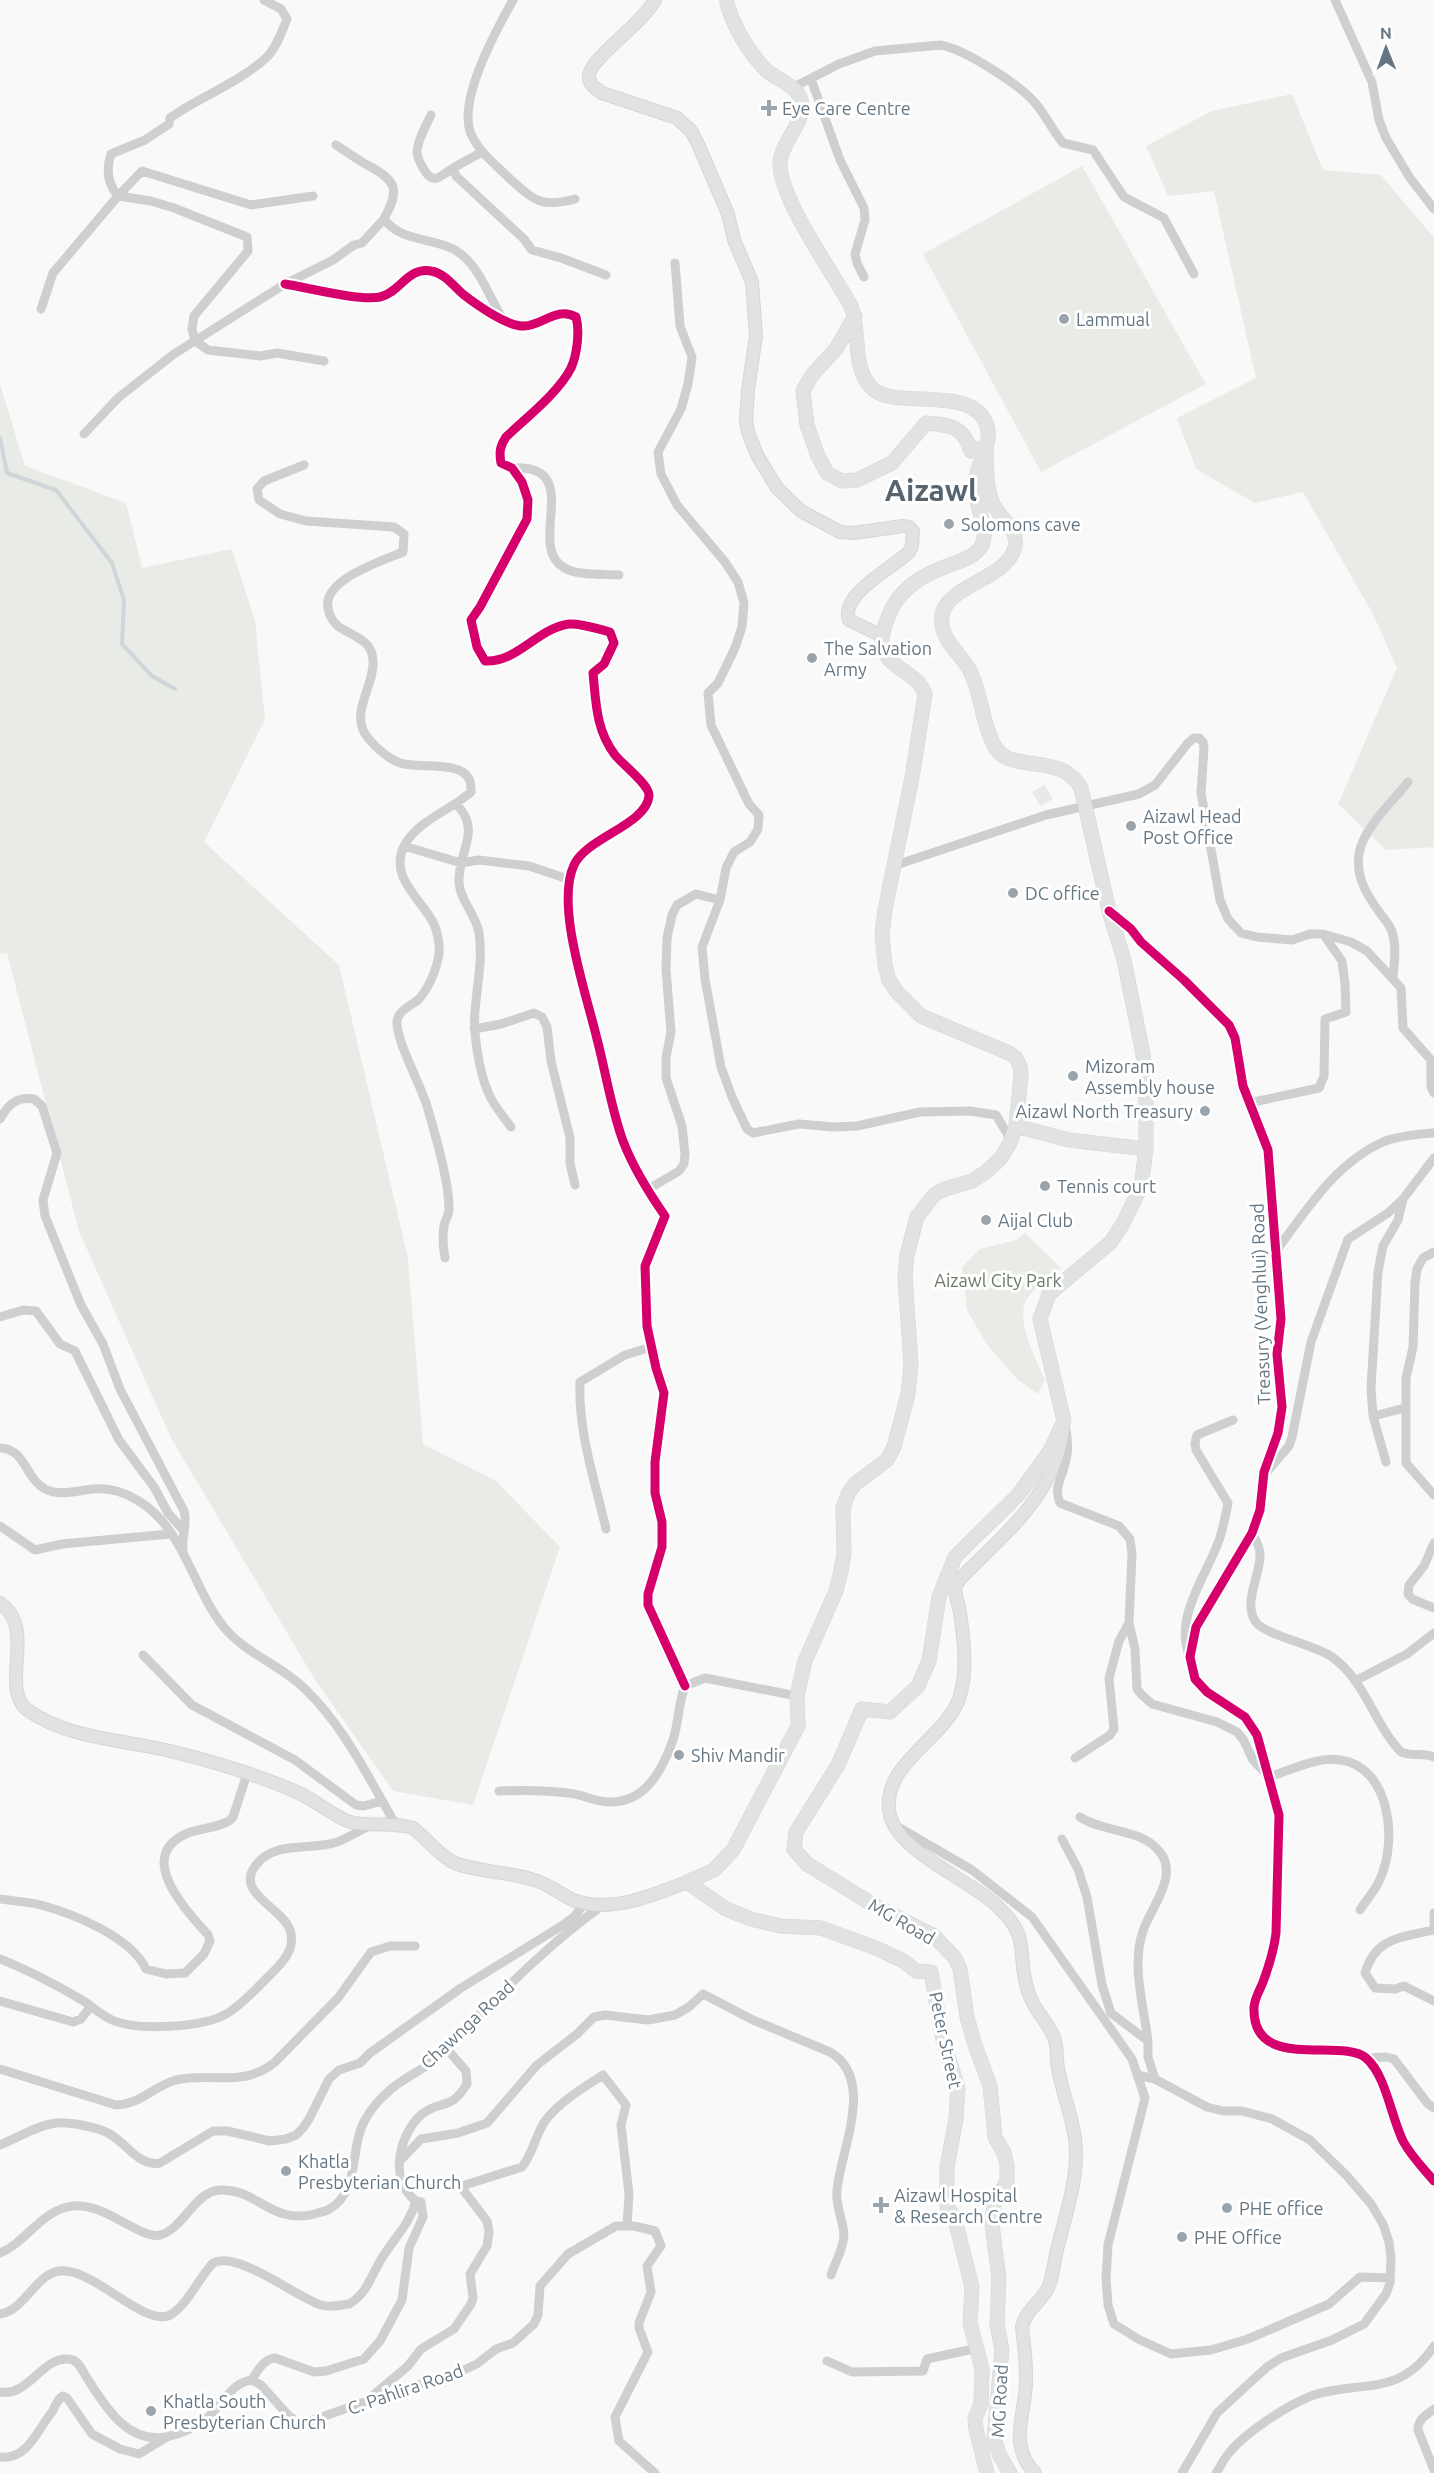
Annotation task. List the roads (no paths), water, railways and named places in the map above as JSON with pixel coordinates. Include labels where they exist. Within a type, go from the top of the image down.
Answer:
[{"type":"main road","points":[[687,1882],[714,1870],[733,1850],[798,1726],[797,1696],[805,1661],[839,1581],[844,1554],[843,1508],[855,1484],[887,1460],[894,1447],[901,1424],[908,1394],[910,1365],[904,1276],[917,1217],[934,1195],[945,1189],[972,1181],[986,1172],[1000,1158],[1014,1133],[1021,1075],[1016,1058],[1009,1053],[921,1016],[905,1002],[889,980],[882,935],[913,772],[925,694],[919,684],[894,665],[886,655],[882,636],[892,607],[902,592],[937,570],[967,559],[982,545],[984,530],[975,495],[975,482],[988,432],[984,420],[968,407],[950,401],[886,396],[870,387],[860,365],[855,316],[832,271],[807,232],[782,177],[780,165],[784,146],[796,125],[802,106],[798,93],[764,69],[737,29],[727,4],[728,0]]},
{"type":"main road","points":[[855,316],[836,350],[812,375],[803,391],[807,425],[827,473],[842,481],[857,480],[892,463],[926,423],[951,425],[967,438],[971,451],[986,446]]},
{"type":"main road","points":[[986,446],[990,497],[998,514],[1012,530],[1015,545],[1013,553],[998,569],[962,590],[948,602],[943,619],[945,635],[971,673],[985,719],[998,750],[1010,758],[1066,771],[1077,781],[1086,806],[1109,911],[1124,960],[1146,1080],[1146,1149],[1141,1187],[1111,1242],[1049,1294],[1040,1319],[1064,1420]]},
{"type":"main road","points":[[1014,1133],[1146,1149]]},
{"type":"main road","name":"MG Road","points":[[1010,2473],[1000,2456],[994,2439],[1002,2350],[997,2324],[999,2278],[992,2224],[994,2205],[1007,2181],[1007,2165],[995,2136],[990,2086],[967,2017],[960,1969],[955,1958],[934,1936],[872,1904],[807,1864],[794,1849],[794,1840],[796,1832],[838,1765],[862,1709],[890,1712],[918,1686],[929,1661],[939,1597],[955,1557],[1018,1494],[1050,1451],[1064,1420]]},
{"type":"main road","name":"Peter Street","points":[[687,1882],[726,1909],[743,1916],[780,1926],[821,1928],[876,1948],[905,1962],[916,1971],[931,1971],[943,2040],[958,2088],[956,2119],[947,2167],[947,2206],[955,2220],[957,2237],[970,2275],[972,2297],[970,2323],[978,2348],[982,2382],[981,2404],[975,2418],[987,2473]]},
{"type":"street","points":[[264,0],[281,9],[287,19],[268,56],[235,79],[188,105],[170,118],[169,124],[145,140],[111,154],[107,166],[108,173],[112,189],[118,196],[151,201],[174,208],[247,237],[248,251],[194,316],[192,329],[195,340],[208,350],[229,354],[260,356],[277,353],[324,361]]},
{"type":"street","points":[[513,0],[482,61],[472,89],[470,132],[482,152],[533,200],[545,204],[574,199]]},
{"type":"street","points":[[655,0],[642,20],[595,63],[589,73],[592,86],[602,93],[677,118],[691,131],[698,144],[728,214],[734,240],[752,282],[756,336],[748,390],[748,432],[757,455],[777,488],[801,511],[840,532],[903,526],[913,531],[912,546],[909,552],[852,598],[847,609],[849,620],[882,636]]},
{"type":"street","points":[[1335,0],[1372,82],[1379,120],[1386,138],[1410,178],[1434,209]]},
{"type":"street","points":[[792,88],[863,55],[899,48],[945,46],[984,64],[1033,100],[1063,143],[1093,150],[1127,201],[1162,215],[1194,274]]},
{"type":"street","points":[[811,78],[840,160],[864,208],[866,220],[855,254],[864,277]]},
{"type":"street","points":[[431,115],[417,151],[428,176],[433,179],[439,178],[482,152]]},
{"type":"street","points":[[84,434],[118,398],[143,377],[195,340],[285,284],[333,260],[354,245],[362,243],[384,219],[393,204],[393,186],[385,174],[336,146]]},
{"type":"street","points":[[453,168],[456,176],[524,239],[532,250],[606,275]]},
{"type":"street","points":[[41,309],[53,273],[142,171],[251,205],[313,196]]},
{"type":"street","points":[[384,219],[395,230],[424,242],[443,244],[469,260],[504,320]]},
{"type":"street","points":[[675,263],[680,326],[692,357],[681,409],[658,453],[661,474],[677,505],[725,562],[738,582],[744,603],[742,627],[735,648],[718,683],[708,693],[711,725],[749,804],[759,815],[758,829],[750,842],[734,852],[726,868],[720,900],[702,947],[705,979],[723,1074],[750,1132],[759,1134],[799,1124],[857,1126],[906,1113],[970,1111],[996,1115],[1014,1133]]},
{"type":"street","points":[[285,284],[364,297],[381,297],[393,291],[406,277],[418,271],[433,271],[448,280],[464,295],[504,320],[525,326],[545,318],[570,314],[576,317],[578,326],[572,368],[501,445],[499,454],[501,463],[512,468],[525,467],[536,470],[545,477],[551,489],[550,533],[555,560],[564,568],[619,575]]},
{"type":"street","points":[[304,465],[264,481],[257,489],[259,501],[280,514],[306,521],[393,527],[404,534],[403,552],[346,578],[331,591],[326,602],[329,615],[338,626],[367,643],[373,658],[371,678],[361,706],[360,721],[367,737],[382,752],[401,764],[460,770],[469,778],[471,792],[457,805],[418,828],[404,846],[400,864],[406,886],[434,924],[440,947],[434,972],[420,998],[402,1011],[397,1020],[400,1038],[419,1080],[428,1107],[448,1196],[449,1212],[444,1227],[443,1242],[445,1258]]},
{"type":"street","points":[[499,1791],[539,1790],[571,1793],[608,1802],[630,1800],[638,1796],[646,1791],[663,1763],[673,1740],[685,1686],[648,1605],[648,1593],[662,1547],[662,1522],[655,1493],[655,1462],[664,1393],[647,1326],[645,1266],[665,1216],[647,1190],[624,1142],[612,1105],[571,930],[568,895],[574,865],[584,853],[645,809],[649,795],[646,786],[615,755],[597,720],[593,673],[604,664],[614,643],[610,632],[569,624],[553,630],[498,662],[485,661],[477,647],[471,620],[527,519],[528,500],[522,482],[512,468]]},
{"type":"street","points":[[894,866],[1046,815],[1139,795],[1155,785],[1188,743],[1194,738],[1199,738],[1204,748],[1202,793],[1210,852],[1220,900],[1228,919],[1241,933],[1292,940],[1310,934],[1323,934],[1362,947],[1373,956],[1401,988],[1403,1028],[1431,1060],[1431,1087],[1434,1093]]},
{"type":"street","points":[[1393,978],[1392,930],[1365,893],[1359,876],[1358,858],[1368,832],[1408,782]]},
{"type":"street","points":[[457,805],[469,823],[459,885],[476,923],[481,952],[474,1029],[488,1093],[511,1127]]},
{"type":"street","points":[[404,846],[461,863],[479,860],[529,866],[571,880]]},
{"type":"street","points":[[647,1190],[678,1171],[684,1164],[685,1154],[682,1126],[666,1078],[666,1058],[671,1032],[666,969],[667,938],[672,915],[677,905],[696,894],[720,900]]},
{"type":"street","name":"Treasury (Venghlui) Road","points":[[1109,911],[1131,929],[1149,950],[1184,980],[1229,1025],[1235,1038],[1243,1086],[1268,1150],[1281,1319],[1277,1354],[1281,1421],[1263,1477],[1260,1510],[1252,1533]]},
{"type":"street","points":[[1249,1104],[1319,1088],[1324,1076],[1325,1019],[1346,1012],[1342,961],[1323,934]]},
{"type":"street","points":[[474,1029],[501,1024],[534,1013],[542,1017],[547,1026],[551,1061],[570,1138],[570,1163],[575,1185]]},
{"type":"street","points":[[0,1119],[9,1105],[20,1098],[34,1099],[42,1106],[57,1153],[43,1200],[45,1216],[81,1305],[103,1344],[120,1389],[184,1511],[186,1520],[182,1541],[184,1555]]},
{"type":"street","points":[[1276,1251],[1325,1187],[1352,1161],[1384,1142],[1434,1133]]},
{"type":"street","points":[[1263,1477],[1289,1446],[1311,1341],[1348,1239],[1388,1213],[1403,1199],[1434,1158]]},
{"type":"street","points":[[1386,1462],[1373,1416],[1371,1388],[1379,1263],[1383,1246],[1398,1220],[1403,1199]]},
{"type":"street","points":[[1434,1252],[1423,1258],[1416,1269],[1414,1338],[1406,1378],[1404,1408],[1406,1463],[1434,1495]]},
{"type":"street","points":[[0,1317],[23,1310],[36,1311],[60,1344],[75,1351],[119,1440],[154,1487],[168,1513],[184,1531]]},
{"type":"street","points":[[606,1529],[579,1407],[580,1382],[625,1355],[651,1347]]},
{"type":"street","points":[[1373,1416],[1404,1408]]},
{"type":"street","points":[[1064,1420],[1068,1451],[1056,1490],[1060,1503],[1119,1526],[1128,1534],[1132,1554],[1129,1623],[1136,1649],[1137,1689],[1144,1698],[1157,1706],[1217,1722],[1237,1732],[1244,1739],[1253,1760],[1269,1777]]},
{"type":"street","points":[[1035,2473],[1022,2452],[1018,2439],[1026,2373],[1022,2327],[1024,2318],[1049,2285],[1076,2161],[1075,2139],[1058,2068],[1056,2045],[1053,2034],[1033,2005],[1027,1990],[1022,1941],[1017,1929],[994,1904],[898,1834],[892,1824],[888,1805],[895,1781],[909,1758],[950,1718],[959,1698],[963,1681],[964,1641],[955,1587],[960,1579],[1017,1523],[1047,1484],[1057,1461],[1064,1420]]},
{"type":"street","points":[[1233,1420],[1197,1435],[1195,1443],[1196,1450],[1228,1503],[1219,1541],[1185,1623],[1185,1639],[1195,1679],[1207,1692],[1250,1722],[1257,1735],[1279,1815],[1276,1933],[1272,1954],[1254,2002],[1255,2017],[1262,2033],[1271,2042],[1295,2050],[1355,2052],[1367,2058],[1377,2073],[1403,2142],[1434,2181]]},
{"type":"street","points":[[1,1448],[10,1448],[16,1452],[35,1481],[46,1489],[58,1493],[93,1489],[120,1492],[153,1510],[184,1555],[224,1627],[239,1641],[306,1689],[353,1752],[396,1825]]},
{"type":"street","points":[[0,1526],[35,1550],[62,1544],[170,1534]]},
{"type":"street","points":[[1190,1658],[1196,1627],[1252,1533]]},
{"type":"street","points":[[1252,1533],[1260,1551],[1251,1602],[1253,1619],[1263,1630],[1298,1640],[1330,1655],[1355,1681],[1401,1752],[1411,1755],[1428,1754],[1434,1757]]},
{"type":"street","points":[[1434,1544],[1424,1566],[1409,1585],[1408,1594],[1412,1599],[1434,1608]]},
{"type":"street","points":[[0,1603],[7,1608],[14,1619],[15,1649],[10,1680],[16,1700],[26,1709],[73,1731],[107,1741],[178,1753],[247,1774],[297,1792],[318,1802],[348,1822],[413,1828],[453,1863],[533,1879],[574,1900],[585,1903],[604,1904],[645,1899],[687,1882]]},
{"type":"street","points":[[1075,1758],[1110,1735],[1114,1729],[1108,1678],[1119,1641],[1129,1623]]},
{"type":"street","points":[[1355,1681],[1407,1654],[1434,1634]]},
{"type":"street","points":[[143,1655],[192,1706],[295,1760],[356,1805],[364,1806],[381,1801]]},
{"type":"street","points":[[685,1686],[705,1678],[797,1696]]},
{"type":"street","points":[[1269,1777],[1322,1760],[1338,1759],[1356,1763],[1369,1773],[1380,1788],[1386,1808],[1388,1845],[1381,1878],[1360,1910]]},
{"type":"street","points":[[0,1899],[40,1905],[90,1923],[135,1951],[146,1969],[166,1974],[185,1973],[204,1954],[210,1941],[208,1935],[167,1882],[163,1863],[165,1854],[174,1842],[189,1833],[229,1821],[236,1810],[247,1774]]},
{"type":"street","points":[[1080,1817],[1091,1824],[1144,1838],[1160,1851],[1167,1868],[1166,1882],[1142,1933],[1139,1959],[1148,2057],[1155,2079]]},
{"type":"street","points":[[892,1824],[972,1870],[1032,1917],[1132,2059],[1144,2098],[1108,2245],[1106,2279],[1108,2304],[1114,2324],[1140,2340],[1171,2354],[1211,2350],[1248,2339],[1329,2304],[1360,2277],[1390,2278]]},
{"type":"street","points":[[0,1959],[20,1967],[114,2021],[144,2026],[181,2025],[226,2014],[248,1997],[278,1967],[290,1950],[292,1940],[285,1920],[251,1887],[250,1878],[256,1864],[283,1849],[336,1842],[370,1825]]},
{"type":"street","points":[[1062,1839],[1078,1869],[1087,1897],[1102,1985],[1111,2013],[1148,2041]]},
{"type":"street","points":[[0,2145],[49,2125],[63,2124],[104,2131],[143,2161],[154,2164],[160,2163],[213,2131],[227,2131],[270,2141],[286,2139],[303,2128],[324,2085],[334,2074],[360,2063],[370,2053],[456,1992],[563,1925],[574,1917],[585,1903]]},
{"type":"street","name":"Chawnga Road","points":[[0,2253],[49,2215],[68,2206],[84,2206],[103,2212],[149,2234],[158,2235],[169,2231],[206,2195],[215,2190],[236,2192],[286,2215],[300,2217],[327,2211],[340,2200],[349,2184],[359,2133],[364,2120],[375,2106],[392,2088],[427,2065],[446,2048],[550,1946],[604,1904]]},
{"type":"street","points":[[1434,1913],[1434,1929],[1390,1940],[1382,1945],[1368,1962],[1365,1973],[1374,1988],[1395,1989],[1404,1986],[1434,2001]]},
{"type":"street","points":[[0,2069],[116,2105],[132,2103],[175,2080],[250,2076],[264,2070],[274,2062],[332,2005],[372,1952],[390,1946],[415,1946]]},
{"type":"street","points":[[399,2162],[421,2139],[458,2133],[487,2123],[537,2065],[577,2034],[594,2017],[605,2015],[648,2020],[675,2015],[689,2007],[703,1994],[753,2020],[830,2052],[841,2061],[851,2077],[854,2091],[854,2113],[846,2137],[836,2193],[844,2237],[831,2275]]},
{"type":"street","points":[[0,2001],[73,2022],[81,2019],[91,2006]]},
{"type":"street","points":[[0,2457],[12,2458],[20,2453],[63,2396],[67,2398],[92,2434],[130,2453],[142,2453],[169,2436],[190,2428],[208,2417],[239,2383],[252,2380],[257,2370],[270,2358],[314,2372],[326,2371],[364,2359],[380,2341],[402,2300],[407,2255],[423,2217],[421,2202],[408,2195],[403,2183],[399,2162],[406,2133],[426,2111],[452,2103],[467,2084],[466,2071],[446,2048]]},
{"type":"street","points":[[1367,2058],[1386,2056],[1394,2059],[1428,2104],[1434,2108]]},
{"type":"street","points":[[367,2400],[408,2366],[421,2349],[454,2329],[471,2304],[473,2298],[470,2274],[487,2246],[489,2232],[486,2221],[464,2192],[465,2185],[522,2167],[545,2121],[552,2113],[573,2095],[603,2075],[626,2105],[621,2125],[629,2194],[627,2226]]},
{"type":"street","points":[[1137,2075],[1155,2079],[1207,2107],[1223,2111],[1242,2111],[1272,2119],[1310,2140],[1371,2204],[1383,2224],[1389,2241],[1391,2258],[1386,2294],[1364,2324],[1332,2340],[1274,2362],[1224,2404],[1211,2420],[1182,2473]]},
{"type":"street","points":[[0,2314],[12,2309],[49,2276],[66,2271],[106,2287],[154,2316],[165,2317],[178,2308],[213,2263],[220,2260],[264,2275],[321,2305],[350,2304],[361,2296],[369,2284],[381,2258],[412,2215],[416,2201]]},
{"type":"street","name":"C. Pahlira Road","points":[[252,2380],[261,2385],[289,2416],[305,2423],[367,2400],[459,2372],[477,2364],[496,2349],[513,2343],[534,2324],[538,2315],[540,2286],[568,2254],[616,2226],[655,2231],[661,2246],[647,2266],[651,2279],[651,2292],[639,2323],[640,2332],[647,2347],[646,2356],[615,2412],[615,2421],[619,2441],[623,2447],[656,2473]]},
{"type":"street","points":[[827,2361],[852,2372],[923,2372],[927,2359],[978,2348]]},
{"type":"street","points":[[1216,2473],[1233,2449],[1258,2428],[1285,2410],[1322,2393],[1385,2384],[1414,2368],[1433,2351]]},
{"type":"street","points":[[0,2392],[9,2393],[20,2390],[46,2367],[58,2361],[71,2360],[79,2364],[105,2405],[124,2426],[148,2437],[169,2436]]},
{"type":"street","points":[[1434,2409],[1418,2424],[1418,2430],[1431,2456],[1434,2470]]},
{"type":"waterway","points":[[0,438],[7,473],[56,490],[112,563],[124,600],[122,644],[152,676],[175,689]]},
{"type":"place","name":"Eye Care Centre","points":[[769,108]]},
{"type":"place","name":"Lammual","points":[[1064,319]]},
{"type":"place","name":"Solomons cave","points":[[949,524]]},
{"type":"place","name":"The Salvation Army","points":[[812,658]]},
{"type":"place","name":"Aizawl Head Post Office","points":[[1131,826]]},
{"type":"place","name":"DC office","points":[[1013,893]]},
{"type":"place","name":"Mizoram Assembly house","points":[[1073,1076]]},
{"type":"place","name":"Aizawl North Treasury","points":[[1205,1111]]},
{"type":"place","name":"Tennis court","points":[[1045,1186]]},
{"type":"place","name":"Aijal Club","points":[[986,1220]]},
{"type":"place","name":"Shiv Mandir","points":[[679,1755]]},
{"type":"place","name":"Khatla Presbyterian Church","points":[[286,2171]]},
{"type":"place","name":"Aizawl Hospital & Research Centre","points":[[881,2205]]},
{"type":"place","name":"PHE office","points":[[1227,2208]]},
{"type":"place","name":"PHE Office","points":[[1182,2237]]},
{"type":"place","name":"Khatla South Presbyterian Church","points":[[151,2411]]},
{"type":"district","name":"Aizawl","points":[[931,490]]},
{"type":"park label","name":"Aizawl City Park","points":[[998,1280]]}]
